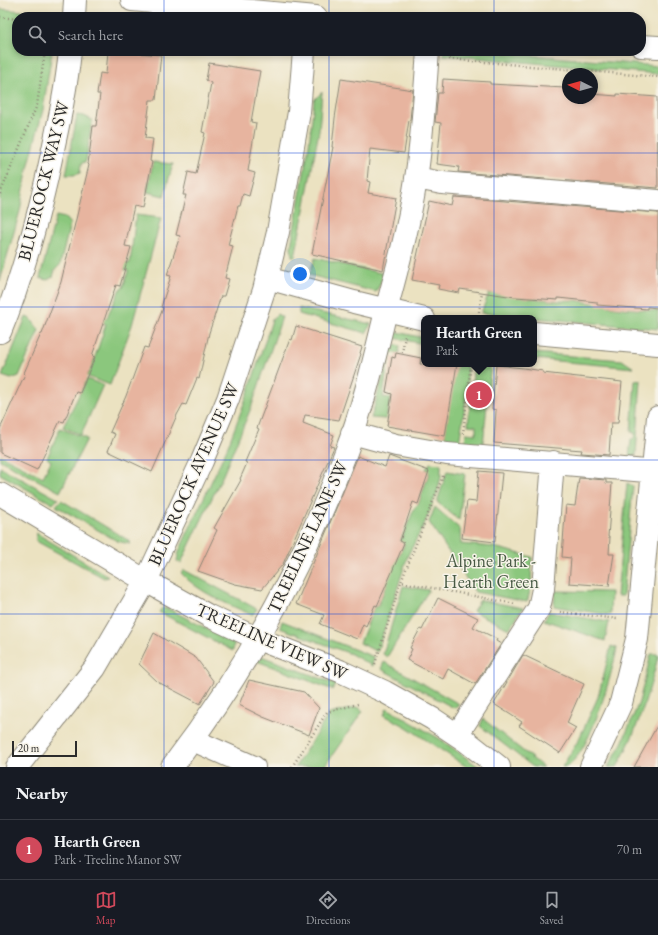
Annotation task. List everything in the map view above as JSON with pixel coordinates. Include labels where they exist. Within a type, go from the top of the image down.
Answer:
[{"type":"street","points":[[74,12],[75,0]]},
{"type":"street","points":[[132,0],[258,12]]},
{"type":"street","points":[[646,46],[658,47]]},
{"type":"street","name":"BLUEROCK WAY SW","points":[[0,332],[35,228],[54,148],[70,56]]},
{"type":"street","name":"BLUEROCK AVENUE SW","points":[[17,767],[95,668],[146,580],[201,465],[228,398],[267,278],[290,171],[299,112],[304,56]]},
{"type":"street","name":"TREELINE LANE SW","points":[[172,767],[193,740],[258,639],[319,517],[352,433],[377,352],[410,213],[420,148],[426,56]]},
{"type":"street","points":[[416,178],[442,183],[658,201]]},
{"type":"street","points":[[267,278],[354,302],[421,318]]},
{"type":"street","points":[[537,333],[658,344]]},
{"type":"street","points":[[591,767],[621,703],[637,638],[655,471],[658,417]]},
{"type":"street","points":[[352,433],[396,445],[454,454],[655,471]]},
{"type":"street","points":[[457,735],[539,608],[545,566],[553,462]]},
{"type":"street","name":"TREELINE VIEW SW","points":[[0,494],[209,616],[258,639],[368,684],[433,719],[499,767]]},
{"type":"street","points":[[193,740],[254,767]]},
{"type":"path","points":[[0,17],[12,18]]},
{"type":"path","points":[[0,195],[37,105],[44,56]]},
{"type":"path","points":[[437,56],[658,77]]},
{"type":"path","points":[[0,188],[0,195]]},
{"type":"path","points":[[479,312],[482,293]]},
{"type":"path","points":[[402,353],[405,335]]},
{"type":"path","points":[[368,684],[401,582],[454,454],[470,367]]},
{"type":"path","points":[[457,564],[545,566]]},
{"type":"path","points":[[401,582],[539,608],[639,621]]},
{"type":"path","points":[[292,767],[327,712],[359,704]]},
{"type":"green space","points":[[0,9],[34,12],[12,12],[12,56],[51,56],[43,110],[27,172],[20,211],[0,281]]},
{"type":"green space","points":[[454,56],[542,56],[658,66],[658,74]]},
{"type":"green space","points":[[322,92],[319,131],[295,257],[292,256],[291,246],[309,145],[314,100]]},
{"type":"green space","points":[[77,115],[84,116],[92,120],[86,161],[81,164],[80,173],[66,175]]},
{"type":"green space","points":[[153,162],[173,164],[164,196],[147,192]]},
{"type":"green space","points":[[136,215],[161,218],[132,325],[110,385],[86,376],[90,372],[106,324],[77,313],[78,311],[107,318],[119,290],[123,288],[128,271],[111,265],[130,263]]},
{"type":"green space","points":[[56,216],[65,218],[70,224],[60,265],[55,270],[53,277],[47,280],[40,278]]},
{"type":"green space","points":[[315,258],[385,274],[376,292],[309,275]]},
{"type":"green space","points":[[489,293],[558,301],[574,300],[621,308],[658,311],[658,329],[537,318],[537,315],[503,315],[481,313]]},
{"type":"green space","points":[[299,308],[371,324],[366,333],[299,314]]},
{"type":"green space","points":[[277,314],[282,317],[251,408],[223,475],[181,563],[177,561],[179,551],[228,446],[249,390],[272,320]]},
{"type":"green space","points":[[26,317],[31,319],[39,330],[19,376],[11,379],[2,376]]},
{"type":"green space","points":[[397,332],[421,337],[421,343],[394,338]]},
{"type":"green space","points":[[392,344],[400,346],[399,353],[391,353],[389,355],[383,397],[391,398],[386,419],[371,418]]},
{"type":"green space","points":[[537,353],[622,360],[634,368],[537,359]]},
{"type":"green space","points":[[456,367],[467,367],[467,393],[459,443],[444,441]]},
{"type":"green space","points":[[474,367],[491,367],[483,445],[465,443],[466,433],[476,434],[476,426],[468,425]]},
{"type":"green space","points":[[87,379],[103,385],[81,435],[63,427]]},
{"type":"green space","points":[[641,380],[636,455],[629,457],[631,439],[634,439],[635,433],[631,432],[635,381]]},
{"type":"green space","points":[[60,428],[87,439],[60,492],[0,460],[0,455],[43,477],[51,461],[47,458]]},
{"type":"green space","points":[[430,463],[441,464],[441,477],[437,493],[424,525],[408,555],[377,652],[360,643],[374,607],[377,607],[379,603],[403,547],[404,544],[400,541],[415,507],[418,505],[429,473],[426,469]]},
{"type":"green space","points":[[0,467],[58,499],[53,504],[0,474]]},
{"type":"green space","points":[[447,471],[465,474],[459,520],[437,502]]},
{"type":"green space","points":[[627,483],[633,486],[623,596],[617,596]]},
{"type":"green space","points":[[61,500],[128,540],[130,544],[117,541],[56,506]]},
{"type":"green space","name":"Alpine Park - Hearth Green","points":[[435,507],[460,529],[461,544],[494,547],[532,557],[531,588],[527,602],[475,592],[429,522]]},
{"type":"green space","points":[[36,533],[108,577],[104,578],[36,541]]},
{"type":"green space","points":[[184,570],[257,609],[252,615],[214,597],[188,580],[181,573]]},
{"type":"green space","points":[[403,586],[429,590],[387,657],[383,654]]},
{"type":"green space","points":[[555,591],[611,592],[610,615],[554,606]]},
{"type":"green space","points":[[480,600],[523,608],[509,629],[473,611]]},
{"type":"green space","points":[[162,608],[169,609],[234,643],[233,651],[159,612]]},
{"type":"green space","points":[[549,612],[609,622],[605,641],[544,620]]},
{"type":"green space","points":[[282,621],[374,657],[372,666],[351,654],[280,628]]},
{"type":"green space","points":[[611,646],[617,648],[597,716],[581,752],[571,763],[562,767],[579,739],[598,697]]},
{"type":"green space","points":[[651,654],[658,654],[658,657],[646,700],[636,727],[617,767],[608,767],[622,743],[639,702]]},
{"type":"green space","points":[[261,656],[336,684],[333,690],[257,661]]},
{"type":"green space","points":[[384,662],[459,704],[454,708],[381,669]]},
{"type":"green space","points":[[358,707],[363,711],[324,767],[295,767],[329,714]]},
{"type":"green space","points":[[387,708],[440,739],[479,767],[467,767],[405,726],[384,715]]},
{"type":"green space","points":[[483,719],[543,767],[533,767],[480,726]]},
{"type":"building","points":[[108,56],[161,56],[156,100],[150,100],[145,138],[153,139],[150,161],[152,162],[143,208],[134,206],[125,246],[131,247],[120,286],[116,285],[92,356],[95,357],[80,393],[76,392],[64,422],[60,421],[37,470],[0,453],[0,429],[42,334],[61,282],[89,165],[93,126],[96,126],[100,94],[97,94],[100,73],[106,74]]},
{"type":"building","points":[[209,63],[260,71],[251,122],[256,123],[248,171],[255,173],[249,196],[243,194],[240,206],[238,206],[228,245],[233,246],[225,278],[229,279],[224,296],[221,296],[209,333],[199,379],[197,378],[186,405],[183,404],[177,415],[152,472],[108,451],[115,434],[110,432],[126,396],[144,347],[148,348],[163,308],[161,307],[171,276],[167,275],[180,236],[176,235],[186,195],[183,195],[188,172],[196,174],[205,133],[202,132],[211,83],[206,80]]},
{"type":"building","points":[[341,79],[413,90],[410,120],[404,153],[370,149],[367,181],[370,182],[368,193],[396,198],[383,270],[312,254],[333,147],[335,118]]},
{"type":"building","points":[[443,79],[490,82],[490,84],[562,88],[562,104],[598,104],[598,94],[617,96],[617,94],[657,97],[658,188],[458,172],[459,167],[437,164],[441,123],[435,122],[438,93],[442,93]]},
{"type":"building","points":[[454,197],[658,213],[658,308],[647,307],[647,309],[597,305],[597,302],[558,298],[558,300],[515,297],[460,289],[459,293],[438,289],[439,285],[412,280],[429,201],[452,206]]},
{"type":"building","points":[[296,326],[362,347],[339,420],[305,415],[303,423],[334,435],[330,446],[334,447],[283,564],[262,589],[235,584],[198,571],[217,530],[214,528],[241,480],[240,479],[247,463],[245,462],[259,429],[257,428],[290,339],[292,340]]},
{"type":"building","points":[[396,353],[421,358],[421,367],[456,367],[445,436],[387,426],[392,394],[386,392],[392,357],[395,358]]},
{"type":"building","points":[[496,367],[523,368],[543,371],[543,373],[622,382],[618,423],[611,423],[609,455],[581,453],[582,450],[494,443],[496,410],[492,409]]},
{"type":"building","points":[[358,456],[385,467],[389,456],[429,471],[418,504],[413,502],[400,541],[404,543],[392,572],[377,606],[375,605],[366,626],[363,624],[357,639],[320,624],[324,615],[296,604]]},
{"type":"building","points":[[479,471],[502,473],[495,542],[462,538],[467,501],[476,502]]},
{"type":"building","points":[[579,478],[606,480],[606,483],[612,483],[608,537],[610,537],[609,554],[614,554],[609,586],[569,583],[571,558],[562,557],[566,505],[575,506]]},
{"type":"building","points":[[438,598],[478,618],[473,627],[497,639],[496,641],[501,644],[475,684],[448,669],[443,679],[407,660],[412,649],[410,648],[420,629],[422,630]]},
{"type":"building","points":[[154,633],[196,658],[214,682],[200,704],[158,682],[139,664]]},
{"type":"building","points":[[523,655],[584,684],[567,723],[576,728],[560,753],[519,726],[522,722],[494,704]]},
{"type":"building","points":[[249,680],[304,692],[319,708],[309,735],[263,717],[239,705]]},
{"type":"building","points":[[658,724],[658,767],[634,767]]},
{"type":"place","name":"Hearth Green","points":[[479,395]]}]
